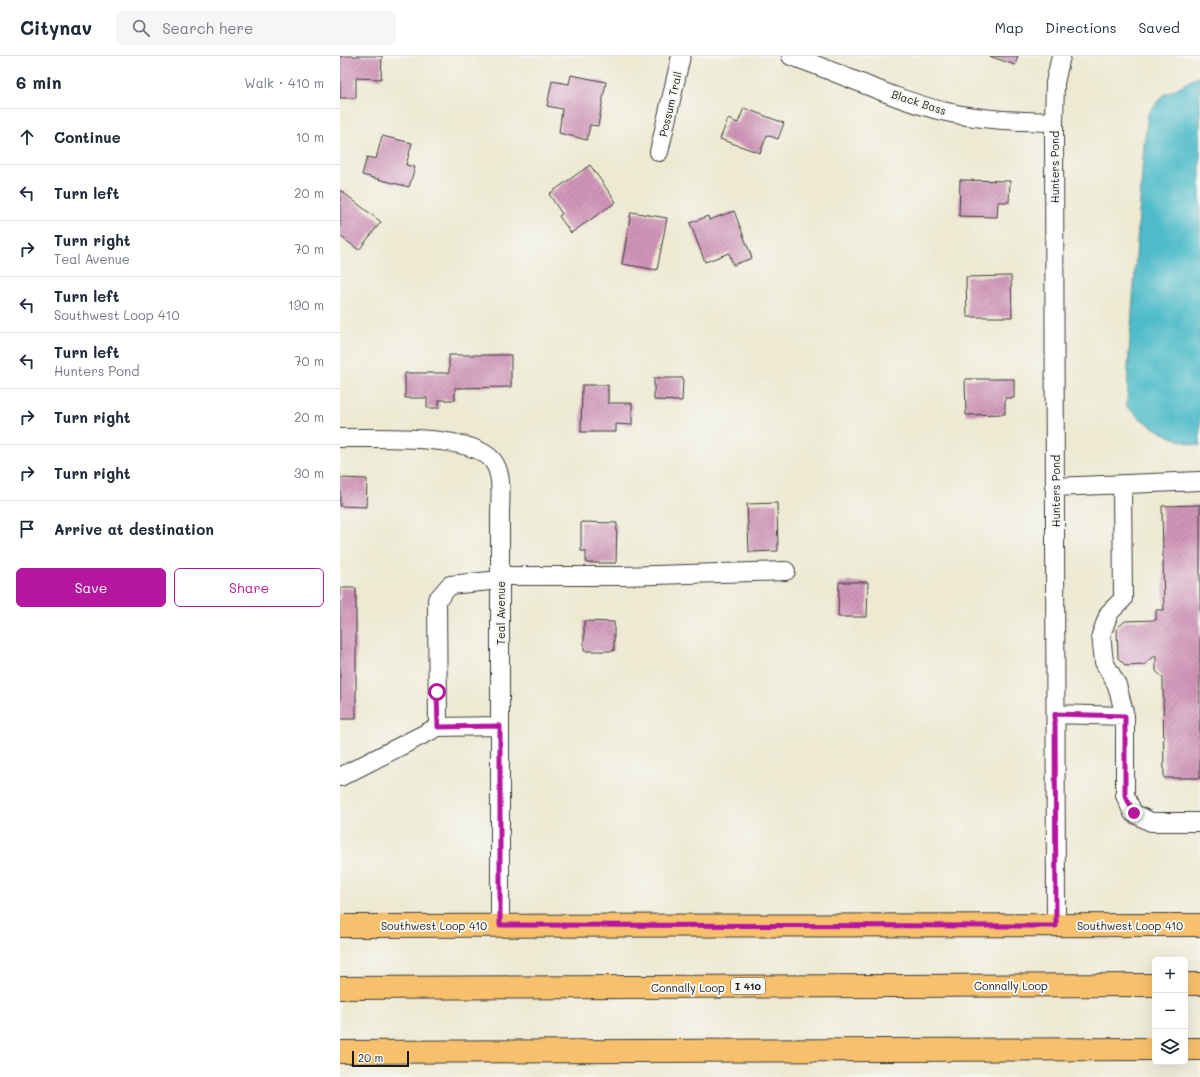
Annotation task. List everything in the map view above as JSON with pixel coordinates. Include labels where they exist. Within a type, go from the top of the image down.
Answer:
[{"type":"main road","name":"Southwest Loop 410","points":[[340,926],[1200,925]]},
{"type":"main road","name":"Connally Loop","points":[[340,988],[1152,984]]},
{"type":"main road","points":[[1188,984],[1200,984]]},
{"type":"main road","points":[[1188,1049],[1200,1049]]},
{"type":"main road","points":[[340,1052],[1152,1050]]},
{"type":"street","name":"Possum Trail","points":[[659,152],[681,56]]},
{"type":"street","name":"Black Bass","points":[[791,56],[909,101],[941,110],[977,118],[1016,122],[1054,122]]},
{"type":"street","name":"Hunters Pond","points":[[1056,926],[1054,122],[1055,83],[1061,56]]},
{"type":"street","name":"Teal Avenue","points":[[340,438],[435,440],[471,447],[491,457],[496,465],[499,477],[500,578],[500,925]]},
{"type":"street","points":[[1054,487],[1200,480]]},
{"type":"street","points":[[1122,484],[1123,599],[1108,613],[1101,635],[1104,662],[1117,685],[1125,716],[1125,795],[1134,813],[1151,822],[1200,822]]},
{"type":"street","points":[[438,727],[437,600],[450,585],[500,578],[786,571]]},
{"type":"street","points":[[1055,714],[1125,716]]},
{"type":"street","points":[[340,777],[438,727],[500,726]]},
{"type":"water","points":[[1197,77],[1200,77],[1200,446],[1161,432],[1143,421],[1127,407],[1128,368],[1144,144],[1148,114],[1162,96]]},
{"type":"building","points":[[340,56],[382,56],[381,79],[356,78],[356,98],[340,98]]},
{"type":"building","points":[[989,56],[1018,56],[1015,65]]},
{"type":"building","points":[[571,75],[606,82],[598,126],[590,125],[587,140],[559,133],[562,109],[547,106],[552,81],[569,84]]},
{"type":"building","points":[[744,108],[784,123],[778,139],[767,135],[760,153],[720,139],[728,119],[738,123]]},
{"type":"building","points":[[382,136],[412,143],[406,165],[415,167],[409,187],[362,175],[367,157],[376,159]]},
{"type":"building","points":[[590,165],[616,202],[571,233],[559,216],[562,214],[549,194]]},
{"type":"building","points":[[960,180],[1010,181],[1009,202],[998,202],[997,217],[959,216]]},
{"type":"building","points":[[340,190],[381,222],[359,250],[340,236]]},
{"type":"building","points":[[734,211],[752,258],[733,265],[729,253],[705,262],[690,223],[708,216],[709,220]]},
{"type":"building","points":[[631,212],[667,218],[657,270],[622,264]]},
{"type":"building","points":[[1011,276],[1012,317],[967,317],[966,277]]},
{"type":"building","points":[[449,355],[511,355],[511,387],[455,388],[455,400],[439,400],[439,408],[427,408],[427,398],[405,398],[405,373],[449,373]]},
{"type":"building","points":[[654,378],[683,378],[682,401],[654,400]]},
{"type":"building","points":[[965,379],[1014,379],[1014,398],[1005,398],[1005,414],[966,415]]},
{"type":"building","points":[[582,385],[608,385],[608,403],[632,403],[632,425],[616,424],[616,432],[581,432]]},
{"type":"building","points":[[340,478],[367,479],[366,507],[340,506]]},
{"type":"building","points":[[777,503],[778,551],[749,552],[747,504]]},
{"type":"building","points":[[1200,505],[1200,778],[1164,778],[1163,678],[1156,671],[1156,655],[1144,665],[1126,666],[1118,658],[1117,628],[1125,621],[1156,620],[1156,610],[1164,610],[1162,506]]},
{"type":"building","points":[[581,522],[617,523],[616,563],[586,563],[586,551],[581,551]]},
{"type":"building","points":[[839,582],[868,582],[867,617],[838,617]]},
{"type":"building","points":[[340,588],[356,588],[356,719],[340,719]]},
{"type":"building","points":[[584,621],[614,622],[614,651],[584,651]]},
{"type":"route","points":[[437,692],[438,727],[500,726],[500,925],[1056,926],[1055,714],[1125,716],[1125,795],[1134,813]]}]
